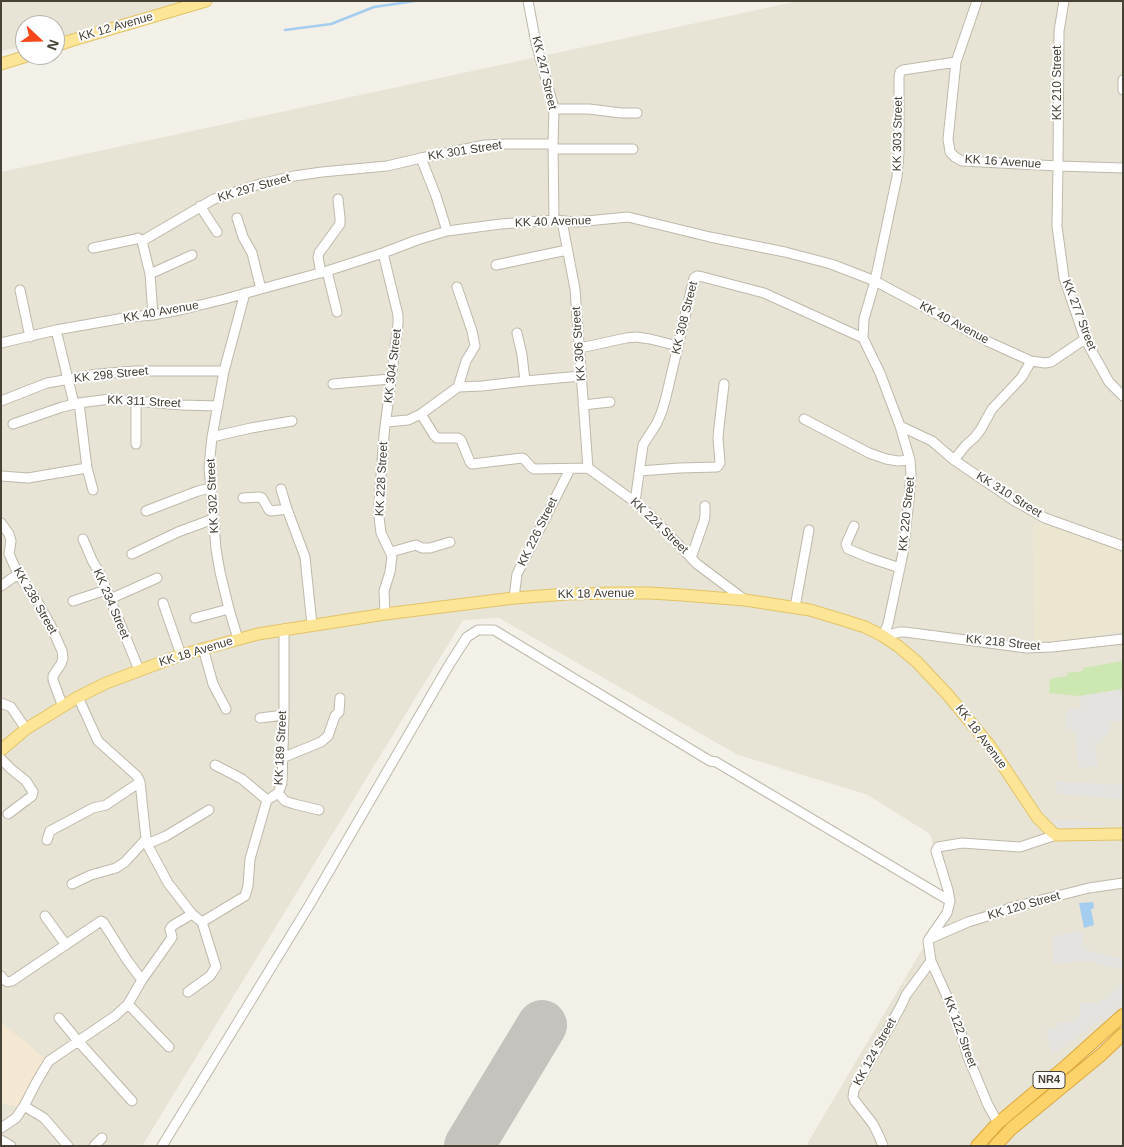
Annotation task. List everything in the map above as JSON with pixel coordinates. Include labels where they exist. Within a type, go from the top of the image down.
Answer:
[{"type":"highway","name":"NR4","points":[[977,1146],[998,1123],[1123,1015]]},
{"type":"highway","name":"NR4","points":[[995,1146],[1011,1129],[1102,1054],[1123,1034]]},
{"type":"main road","name":"KK 12 Avenue","points":[[65,43],[206,1]]},
{"type":"main road","points":[[1,64],[15,60]]},
{"type":"main road","name":"KK 18 Avenue","points":[[1,750],[26,729],[78,697],[106,683],[181,655],[258,634],[385,614],[514,598],[568,594],[641,593],[745,600],[795,607],[821,613],[865,627],[898,646],[917,662],[948,695],[990,746],[1037,817],[1056,835]]},
{"type":"main road","points":[[1056,835],[1123,834]]},
{"type":"street","name":"KK 247 Street","points":[[528,1],[536,43],[554,109],[553,147]]},
{"type":"street","name":"KK 16 Avenue","points":[[977,1],[956,62],[948,139],[950,152],[962,161],[1123,168]]},
{"type":"street","name":"KK 210 Street","points":[[1058,166],[1059,31],[1064,1]]},
{"type":"street","name":"KK 303 Street","points":[[875,281],[897,177],[899,153],[898,76],[903,70],[956,62]]},
{"type":"street","points":[[1123,80],[1123,90]]},
{"type":"street","points":[[554,109],[589,109],[637,113]]},
{"type":"street","name":"KK 301 Street","points":[[421,158],[485,145],[506,144],[633,149]]},
{"type":"street","points":[[553,147],[558,221]]},
{"type":"street","points":[[421,158],[447,231]]},
{"type":"street","name":"KK 297 Street","points":[[142,241],[214,199],[260,184],[294,176],[386,166],[421,158]]},
{"type":"street","name":"KK 277 Street","points":[[1058,166],[1056,226],[1064,278],[1085,339],[1109,382],[1123,396]]},
{"type":"street","points":[[337,312],[318,257],[340,224],[338,199]]},
{"type":"street","points":[[200,206],[217,232]]},
{"type":"street","name":"KK 40 Avenue","points":[[1,343],[56,330],[130,317],[153,315],[225,299],[324,272],[447,231],[501,224],[576,222],[628,217],[710,238],[785,252],[831,264],[875,281],[989,342],[1031,361],[1045,364],[1051,362],[1085,339]]},
{"type":"street","points":[[237,218],[243,237],[252,253],[261,288]]},
{"type":"street","name":"KK 306 Street","points":[[558,221],[567,250],[575,289],[588,468]]},
{"type":"street","points":[[94,248],[138,238],[142,241],[150,274],[153,315]]},
{"type":"street","points":[[496,265],[567,250]]},
{"type":"street","name":"KK 304 Street","points":[[383,253],[398,315],[386,422]]},
{"type":"street","points":[[150,274],[192,255]]},
{"type":"street","name":"KK 308 Street","points":[[635,502],[643,445],[662,412],[694,278],[697,276],[764,292],[863,338]]},
{"type":"street","points":[[863,338],[864,318],[875,281]]},
{"type":"street","points":[[457,287],[475,342],[475,346],[466,361],[458,387]]},
{"type":"street","points":[[20,290],[30,337]]},
{"type":"street","name":"KK 302 Street","points":[[238,639],[229,609],[216,549],[209,467],[212,437],[224,371],[245,293]]},
{"type":"street","points":[[56,330],[76,403],[87,468],[93,490]]},
{"type":"street","points":[[517,333],[522,355],[524,381]]},
{"type":"street","points":[[580,348],[636,337],[678,346]]},
{"type":"street","name":"KK 220 Street","points":[[863,338],[880,373],[900,426],[910,460],[911,473],[903,553],[888,624],[883,636]]},
{"type":"street","points":[[954,460],[966,445],[976,437],[992,409],[1022,377],[1031,361]]},
{"type":"street","name":"KK 298 Street","points":[[1,401],[47,384],[98,374],[135,371],[224,371]]},
{"type":"street","points":[[386,422],[408,420],[421,414],[458,387],[581,376]]},
{"type":"street","points":[[333,384],[390,379]]},
{"type":"street","points":[[640,471],[717,467],[720,463],[718,438],[724,384]]},
{"type":"street","name":"KK 311 Street","points":[[12,424],[76,403],[110,399],[218,406]]},
{"type":"street","points":[[136,400],[136,444]]},
{"type":"street","points":[[583,405],[610,402]]},
{"type":"street","points":[[421,414],[437,438],[458,438],[461,440],[472,464],[522,458],[534,468],[588,468]]},
{"type":"street","points":[[804,419],[868,453],[886,459],[910,460]]},
{"type":"street","points":[[212,437],[292,421]]},
{"type":"street","name":"KK 228 Street","points":[[386,422],[379,517],[383,539],[391,552]]},
{"type":"street","name":"KK 310 Street","points":[[900,426],[932,441],[954,460],[1013,500],[1045,518],[1123,546]]},
{"type":"street","points":[[1,476],[28,478],[87,468]]},
{"type":"street","name":"KK 224 Street","points":[[588,468],[635,502],[697,564],[745,600]]},
{"type":"street","name":"KK 226 Street","points":[[514,598],[517,574],[570,469]]},
{"type":"street","points":[[146,511],[198,491],[211,488]]},
{"type":"street","points":[[281,489],[305,557],[312,624]]},
{"type":"street","points":[[243,498],[260,497],[271,511],[287,509]]},
{"type":"street","points":[[691,558],[704,521],[705,506]]},
{"type":"street","points":[[132,554],[178,532],[213,519]]},
{"type":"street","name":"KK 236 Street","points":[[1,523],[10,534],[9,554],[18,574],[37,601],[62,651],[63,658],[53,676],[53,680],[63,707]]},
{"type":"street","points":[[854,526],[846,544],[848,549],[900,568]]},
{"type":"street","points":[[795,607],[810,530]]},
{"type":"street","name":"KK 234 Street","points":[[83,539],[100,574],[139,670]]},
{"type":"street","points":[[385,614],[384,591],[392,563],[391,552],[416,545],[422,548],[430,548],[450,542]]},
{"type":"street","points":[[1,586],[18,574]]},
{"type":"street","points":[[110,599],[157,578]]},
{"type":"street","points":[[73,602],[106,590]]},
{"type":"street","points":[[163,603],[181,655]]},
{"type":"street","points":[[195,618],[229,609]]},
{"type":"street","name":"KK 189 Street","points":[[202,922],[245,896],[248,886],[250,859],[267,800],[278,793],[282,783],[284,629]]},
{"type":"street","points":[[162,1146],[310,904],[449,665],[467,638],[478,630],[494,630],[710,761],[716,762],[950,901]]},
{"type":"street","name":"KK 218 Street","points":[[883,636],[906,632],[1027,648],[1123,639]]},
{"type":"street","points":[[203,648],[213,684],[226,709]]},
{"type":"street","points":[[78,697],[98,741],[137,776],[140,782],[147,842],[168,883],[192,914],[202,922],[216,968],[210,976],[188,992]]},
{"type":"street","points":[[282,758],[321,742],[328,736],[334,716],[340,710],[340,698]]},
{"type":"street","points":[[2,702],[11,707],[26,729]]},
{"type":"street","points":[[260,718],[284,715]]},
{"type":"street","points":[[1,759],[26,781],[33,792],[32,796],[8,814]]},
{"type":"street","points":[[215,765],[242,779],[267,800]]},
{"type":"street","points":[[47,840],[50,831],[86,811],[106,805],[140,782]]},
{"type":"street","points":[[278,793],[285,801],[319,810]]},
{"type":"street","points":[[72,884],[91,875],[116,868],[147,842],[166,836],[209,810]]},
{"type":"street","points":[[929,940],[947,913],[950,901],[936,850],[938,846],[962,844],[1020,847],[1056,835]]},
{"type":"street","name":"KK 120 Street","points":[[929,940],[968,922],[1009,908],[1089,888],[1123,884]]},
{"type":"street","points":[[1,1128],[16,1118],[49,1061],[115,1016],[128,1004],[142,980],[171,939],[170,929],[172,926],[192,914]]},
{"type":"street","points":[[45,916],[66,945]]},
{"type":"street","points":[[1,976],[8,982],[12,981],[98,923],[103,922],[142,980]]},
{"type":"street","name":"KK 122 Street","points":[[929,940],[931,961],[960,1028],[968,1057],[988,1105],[998,1123]]},
{"type":"street","name":"KK 124 Street","points":[[883,1146],[873,1124],[855,1101],[853,1097],[854,1090],[906,995],[931,961]]},
{"type":"street","points":[[128,1004],[169,1047]]},
{"type":"street","points":[[59,1018],[132,1101]]},
{"type":"street","points":[[24,1106],[44,1118],[68,1146]]},
{"type":"street","points":[[94,1146],[102,1138]]},
{"type":"street","points":[[1,1140],[11,1146]]},
{"type":"shaded area","points":[[1,1],[212,1],[65,37],[65,15],[15,15],[15,48],[1,51]]},
{"type":"shaded area","points":[[799,1],[1123,1],[1123,1146],[806,1146],[943,914],[948,896],[930,834],[868,795],[738,755],[499,618],[463,620],[142,1146],[1,1146],[1,172]]},
{"type":"shaded area","points":[[1033,522],[1084,534],[1123,549],[1123,631],[1034,644]]},
{"type":"shaded area","points":[[1123,689],[1123,721],[1110,723],[1110,730],[1104,739],[1101,739],[1100,743],[1095,743],[1098,766],[1078,768],[1075,730],[1066,731],[1066,709],[1081,708],[1080,696]]},
{"type":"shaded area","points":[[1055,781],[1123,785],[1123,799],[1057,794]]},
{"type":"shaded area","points":[[1055,820],[1102,822],[1102,825],[1076,826],[1075,833],[1065,832],[1052,827]]},
{"type":"shaded area","points":[[1082,930],[1083,949],[1123,959],[1123,970],[1086,961],[1054,964],[1052,937]]},
{"type":"shaded area","points":[[1123,981],[1123,1004],[1105,1021],[1102,1018],[1051,1055],[1046,1029],[1058,1027],[1057,1022],[1068,1022],[1080,1016],[1079,1003],[1097,1003],[1108,996]]},
{"type":"shaded area","points":[[1,1023],[46,1060],[20,1108],[1,1103]]},
{"type":"green space","points":[[1123,661],[1123,689],[1080,696],[1049,693],[1050,679],[1067,676],[1067,673],[1083,671],[1083,668]]},
{"type":"water","points":[[1093,902],[1094,908],[1091,909],[1094,925],[1084,928],[1079,903]]},
{"type":"waterway","points":[[285,30],[331,24],[374,7],[415,1]]},
{"type":"runway","points":[[469,1146],[542,1025]]}]
